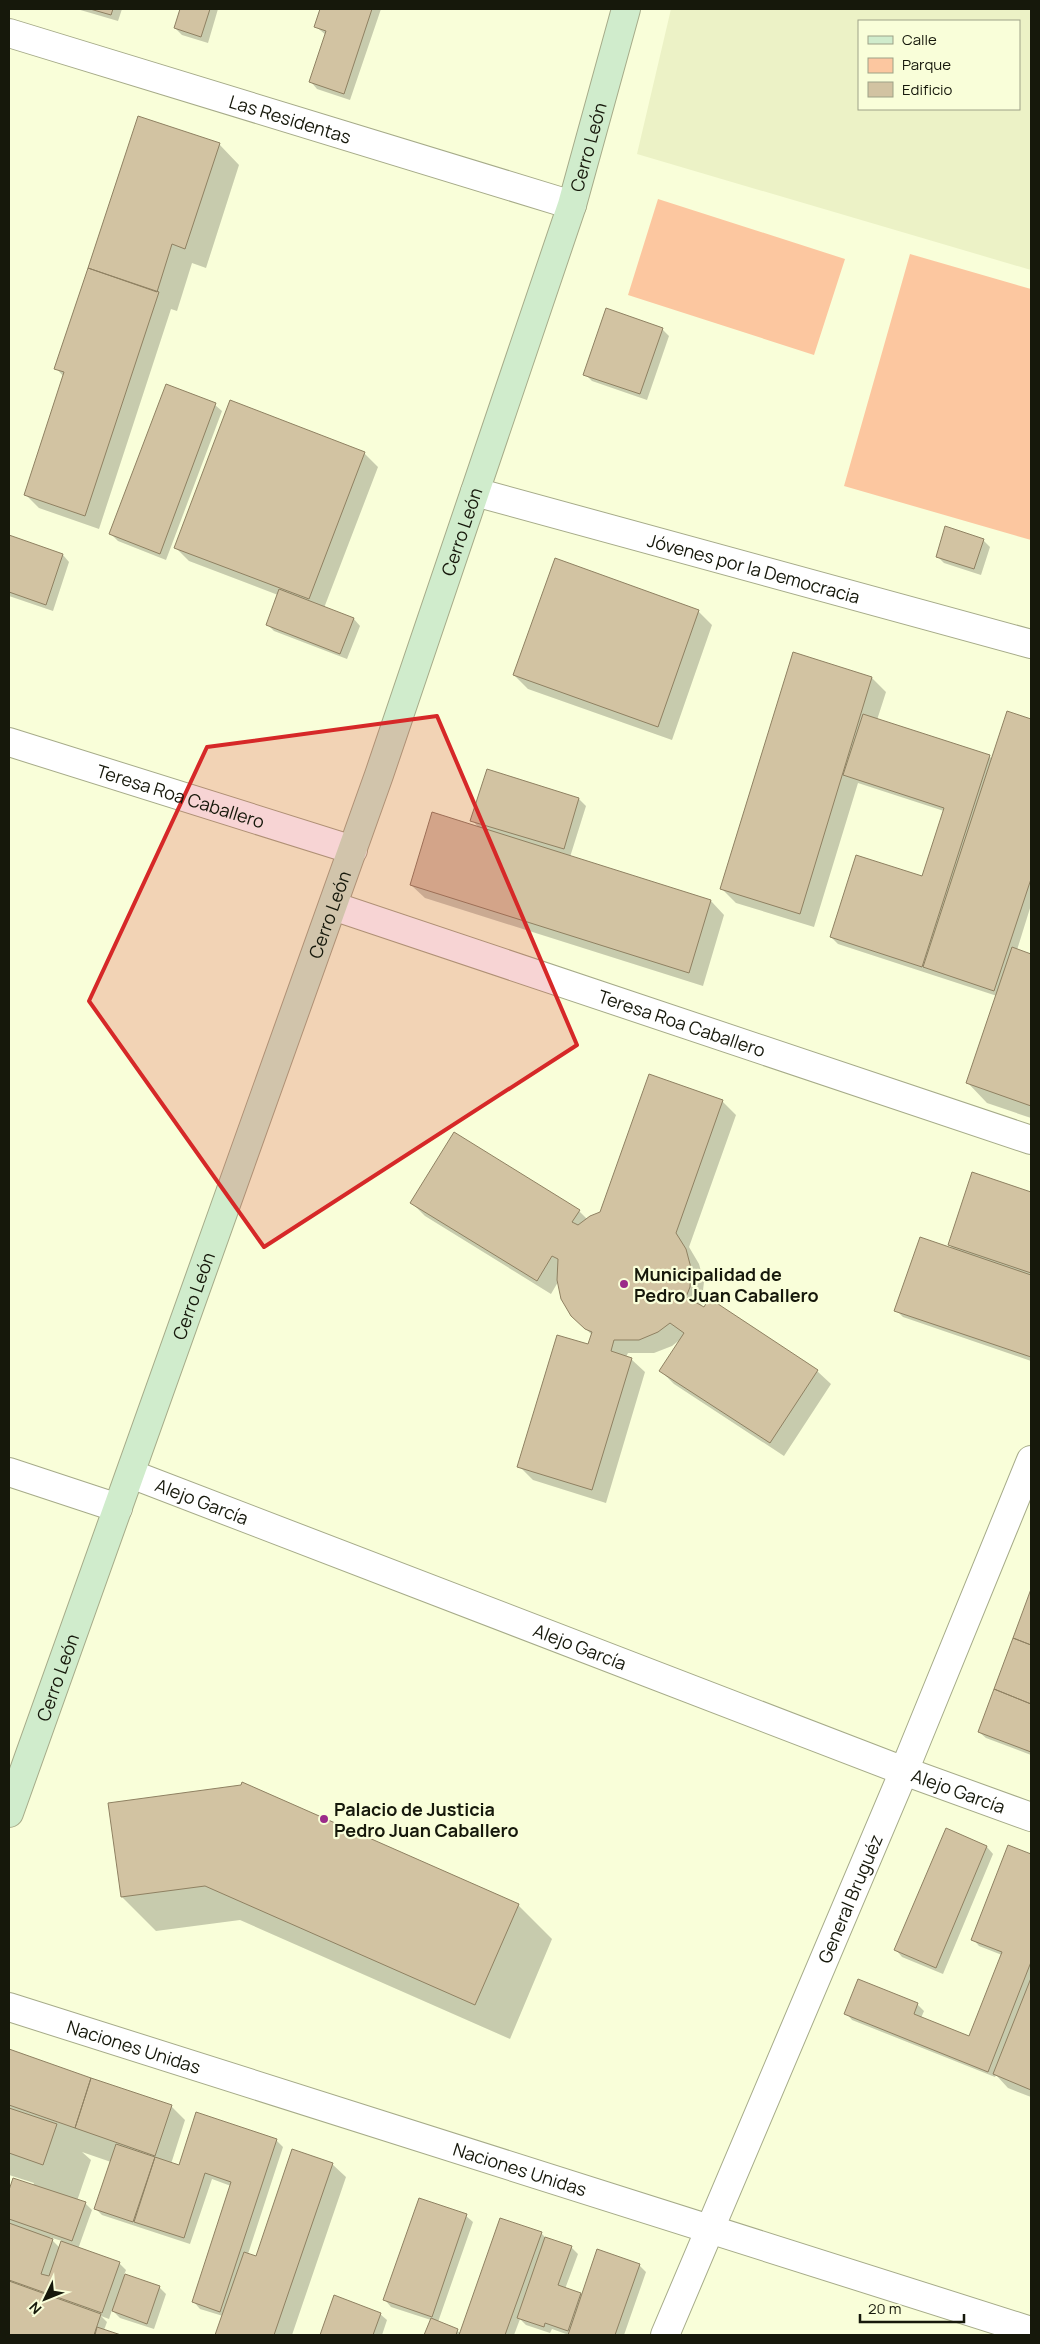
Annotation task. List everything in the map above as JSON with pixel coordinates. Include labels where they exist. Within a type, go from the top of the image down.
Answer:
[{"type":"street","name":"Cerro León","points":[[9,1813],[333,906],[475,492],[572,205],[626,9]]},
{"type":"street","name":"Las Residentas","points":[[9,33],[572,205]]},
{"type":"street","name":"Jóvenes por la Democracia","points":[[475,492],[1031,644]]},
{"type":"street","name":"Teresa Roa Caballero","points":[[9,742],[352,850]]},
{"type":"street","name":"Teresa Roa Caballero","points":[[333,906],[1031,1140]]},
{"type":"street","name":"General Bruguéz","points":[[665,2335],[904,1772],[1031,1460]]},
{"type":"street","points":[[9,1472],[118,1508]]},
{"type":"street","name":"Alejo García","points":[[131,1474],[904,1772],[1031,1818]]},
{"type":"street","name":"Naciones Unidas","points":[[9,2007],[1031,2331]]},
{"type":"highlighted area","points":[[437,716],[577,1045],[264,1247],[89,1001],[207,747]]},
{"type":"shaded area","points":[[671,9],[1031,9],[1031,270],[637,154]]},
{"type":"green space","points":[[658,199],[845,259],[814,355],[628,295]]},
{"type":"green space","points":[[910,254],[1031,289],[1031,540],[844,486]]},
{"type":"building","points":[[90,9],[113,9],[111,15]]},
{"type":"building","points":[[180,9],[210,9],[201,37],[174,28]]},
{"type":"building","points":[[320,9],[372,9],[344,94],[309,82],[326,31],[314,27]]},
{"type":"building","points":[[138,116],[220,143],[185,249],[172,244],[157,292],[88,268]]},
{"type":"building","points":[[88,268],[159,292],[85,516],[24,495],[64,372],[54,369]]},
{"type":"building","points":[[606,308],[663,328],[640,394],[583,375]]},
{"type":"building","points":[[166,384],[216,403],[160,554],[109,534]]},
{"type":"building","points":[[230,400],[365,452],[309,599],[174,548]]},
{"type":"building","points":[[945,526],[984,539],[974,569],[936,557]]},
{"type":"building","points":[[9,535],[63,554],[46,605],[9,592]]},
{"type":"building","points":[[555,558],[699,610],[658,727],[513,675]]},
{"type":"building","points":[[279,589],[354,618],[340,654],[266,625]]},
{"type":"building","points":[[793,652],[872,677],[800,914],[720,889]]},
{"type":"building","points":[[1007,711],[1031,719],[1031,879],[994,991],[923,967]]},
{"type":"building","points":[[863,714],[990,755],[922,967],[830,937],[856,855],[922,876],[944,808],[843,775]]},
{"type":"building","points":[[487,769],[579,798],[564,849],[470,821]]},
{"type":"building","points":[[432,812],[711,900],[689,973],[410,885]]},
{"type":"building","points":[[1012,947],[1031,954],[1031,1106],[966,1083]]},
{"type":"building","name":"Municipalidad de Pedro Juan Caballero","points":[[649,1074],[723,1100],[676,1233],[686,1249],[691,1268],[690,1287],[686,1297],[704,1307],[709,1298],[818,1370],[770,1443],[659,1371],[684,1333],[670,1323],[658,1332],[639,1340],[614,1340],[611,1351],[632,1358],[592,1490],[517,1467],[557,1335],[588,1344],[592,1332],[585,1329],[571,1316],[561,1299],[557,1280],[558,1259],[552,1256],[537,1281],[410,1203],[454,1132],[580,1210],[572,1222],[578,1225],[590,1216],[600,1212]]},
{"type":"building","points":[[972,1172],[1031,1192],[1031,1273],[948,1245]]},
{"type":"building","points":[[920,1237],[1031,1275],[1031,1357],[894,1311]]},
{"type":"building","points":[[1031,1589],[1031,1645],[1013,1638]]},
{"type":"building","points":[[1013,1638],[1031,1645],[1031,1704],[994,1689]]},
{"type":"building","points":[[994,1689],[1031,1704],[1031,1752],[978,1732]]},
{"type":"building","points":[[242,1782],[519,1904],[475,2005],[205,1886],[121,1897],[108,1803],[241,1785]]},
{"type":"building","points":[[946,1828],[987,1846],[936,1968],[894,1950]]},
{"type":"building","points":[[1008,1845],[1031,1854],[1031,1962],[988,2072],[844,2014],[858,1979],[918,2003],[914,2014],[969,2036],[1002,1952],[971,1940]]},
{"type":"building","points":[[1031,1978],[1031,2090],[993,2074]]},
{"type":"building","points":[[9,2049],[91,2078],[75,2128],[9,2105]]},
{"type":"building","points":[[91,2078],[172,2105],[155,2156],[75,2128]]},
{"type":"building","points":[[9,2108],[57,2124],[43,2165],[9,2153]]},
{"type":"building","points":[[196,2112],[277,2139],[220,2312],[192,2302],[231,2182],[205,2173],[184,2238],[134,2222],[155,2157],[179,2165]]},
{"type":"building","points":[[116,2144],[155,2157],[133,2222],[94,2209]]},
{"type":"building","points":[[292,2149],[333,2163],[274,2335],[215,2335],[244,2252],[256,2256]]},
{"type":"building","points":[[13,2178],[86,2202],[72,2241],[9,2219],[9,2190]]},
{"type":"building","points":[[419,2198],[467,2214],[432,2317],[383,2300]]},
{"type":"building","points":[[500,2218],[542,2232],[505,2335],[459,2335]]},
{"type":"building","points":[[9,2223],[53,2239],[41,2274],[49,2276],[61,2241],[120,2262],[102,2313],[9,2280]]},
{"type":"building","points":[[545,2237],[572,2246],[558,2285],[581,2293],[568,2331],[545,2323],[544,2327],[517,2318]]},
{"type":"building","points":[[597,2249],[640,2264],[615,2335],[568,2335]]},
{"type":"building","points":[[125,2274],[160,2286],[147,2324],[112,2311]]},
{"type":"building","points":[[9,2281],[101,2314],[94,2335],[9,2335]]},
{"type":"building","points":[[334,2295],[381,2313],[373,2335],[320,2335]]},
{"type":"building","points":[[431,2318],[458,2329],[456,2335],[424,2335]]},
{"type":"building","points":[[97,2327],[121,2335],[95,2335]]},
{"type":"place","name":"Municipalidad de Pedro Juan Caballero","points":[[624,1284]]},
{"type":"place","name":"Palacio de Justicia Pedro Juan Caballero","points":[[324,1819]]}]
